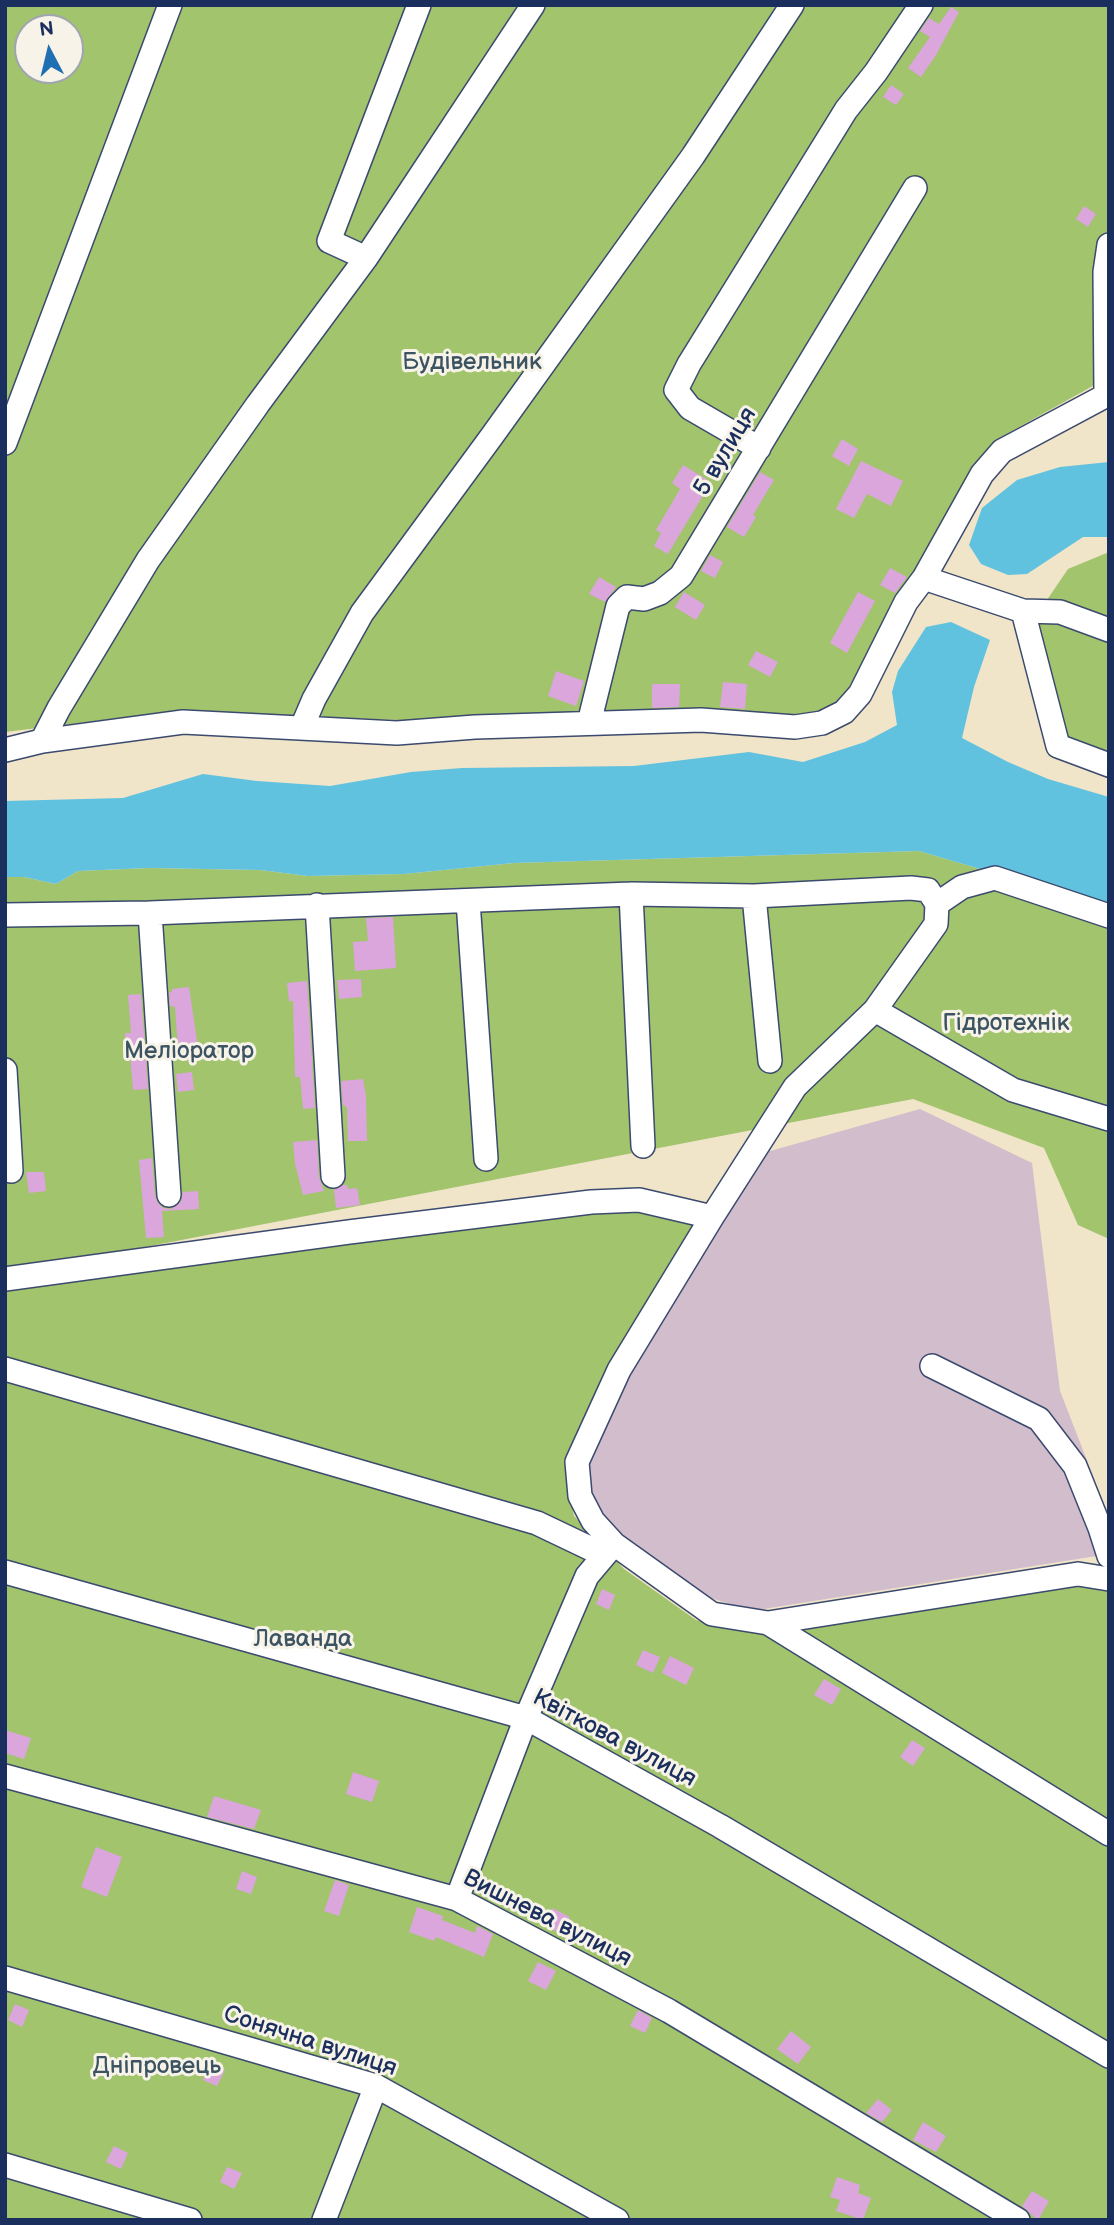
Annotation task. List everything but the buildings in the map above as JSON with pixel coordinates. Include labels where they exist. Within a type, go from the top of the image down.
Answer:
[{"type":"street","points":[[5,443],[170,5]]},
{"type":"street","points":[[366,258],[329,241],[419,5]]},
{"type":"street","points":[[42,741],[148,560],[258,404],[366,258],[533,5]]},
{"type":"street","points":[[302,727],[314,699],[362,613],[693,156],[792,5]]},
{"type":"street","points":[[759,448],[690,408],[676,390],[696,353],[846,110],[876,72],[921,5]]},
{"type":"street","name":"5 вулиця","points":[[589,723],[618,606],[627,597],[643,599],[660,593],[681,576],[915,188]]},
{"type":"street","points":[[5,750],[42,741],[183,722],[397,733],[701,720],[795,727],[821,723],[844,712],[860,694],[906,602],[924,578],[982,474],[1002,451],[1107,394],[1105,272],[1109,245]]},
{"type":"street","points":[[924,578],[1023,611],[1060,612],[1109,630]]},
{"type":"street","points":[[1023,611],[1058,746],[1109,765]]},
{"type":"street","points":[[937,904],[962,887],[995,878],[1109,916]]},
{"type":"street","points":[[5,915],[150,913],[631,894],[754,896],[911,888],[928,890],[937,904],[936,924],[875,1010],[795,1087],[712,1217],[620,1370],[577,1462],[580,1496],[609,1550]]},
{"type":"street","points":[[631,894],[643,1146]]},
{"type":"street","points":[[754,896],[770,1061]]},
{"type":"street","points":[[468,901],[486,1159]]},
{"type":"street","points":[[317,905],[333,1177]]},
{"type":"street","points":[[150,913],[169,1195]]},
{"type":"street","points":[[875,1010],[1013,1090],[1109,1119]]},
{"type":"street","points":[[5,1070],[11,1171]]},
{"type":"street","points":[[5,1279],[349,1231],[591,1202],[639,1200],[712,1217]]},
{"type":"street","points":[[932,1366],[1039,1419],[1075,1466],[1109,1556]]},
{"type":"street","points":[[5,1369],[537,1523],[609,1550],[712,1614],[768,1623],[1078,1574],[1109,1579]]},
{"type":"street","points":[[457,1899],[526,1718],[587,1576],[609,1550]]},
{"type":"street","name":"Квіткова вулиця","points":[[5,1572],[526,1718],[720,1826],[1109,2056]]},
{"type":"street","points":[[768,1623],[1109,1834]]},
{"type":"street","name":"Вишнева вулиця","points":[[5,1776],[457,1899],[669,2011],[1018,2220]]},
{"type":"street","name":"Сонячна вулиця","points":[[5,1978],[376,2086],[617,2220]]},
{"type":"street","points":[[324,2220],[376,2086]]},
{"type":"street","points":[[5,2165],[190,2220]]},
{"type":"shaded area","points":[[920,1109],[1032,1163],[1060,1391],[1109,1517],[1109,1554],[751,1611],[705,1596],[624,1537],[604,1518],[587,1494],[586,1467],[629,1371],[763,1153]]},
{"type":"green space","name":"Будівельник","points":[[5,5],[1109,5],[1109,377],[1001,437],[883,624],[864,670],[835,712],[791,720],[449,722],[177,711],[5,732]]},
{"type":"green space","points":[[1109,552],[1109,755],[1062,737],[1032,622],[1068,569]]},
{"type":"green space","name":"Меліоратор","points":[[919,851],[1109,907],[1109,1239],[1078,1225],[1044,1148],[913,1099],[5,1274],[5,877],[24,877],[56,884],[78,871],[149,868],[260,870],[308,876],[404,874],[514,863]]},
{"type":"green space","name":"Лаванда","points":[[619,1207],[697,1223],[670,1262],[598,1389],[565,1469],[574,1516],[624,1569],[696,1620],[756,1632],[959,1599],[1109,1565],[1109,2220],[5,2220],[5,1287]]},
{"type":"water","points":[[1109,462],[1109,537],[1083,537],[1027,574],[1008,575],[981,564],[969,545],[982,508],[1017,480],[1060,467]]},
{"type":"water","points":[[951,622],[990,640],[974,687],[962,738],[1048,779],[1109,797],[1109,907],[919,851],[514,863],[404,874],[308,876],[260,870],[149,868],[78,871],[56,884],[24,877],[5,877],[5,801],[123,798],[203,774],[330,786],[411,772],[462,768],[634,766],[749,752],[803,762],[865,742],[897,725],[892,692],[898,671],[926,627]]},
{"type":"park label","name":"Гідротехнік","points":[[1006,1024]]},
{"type":"park label","name":"Дніпровець","points":[[157,2067]]}]
